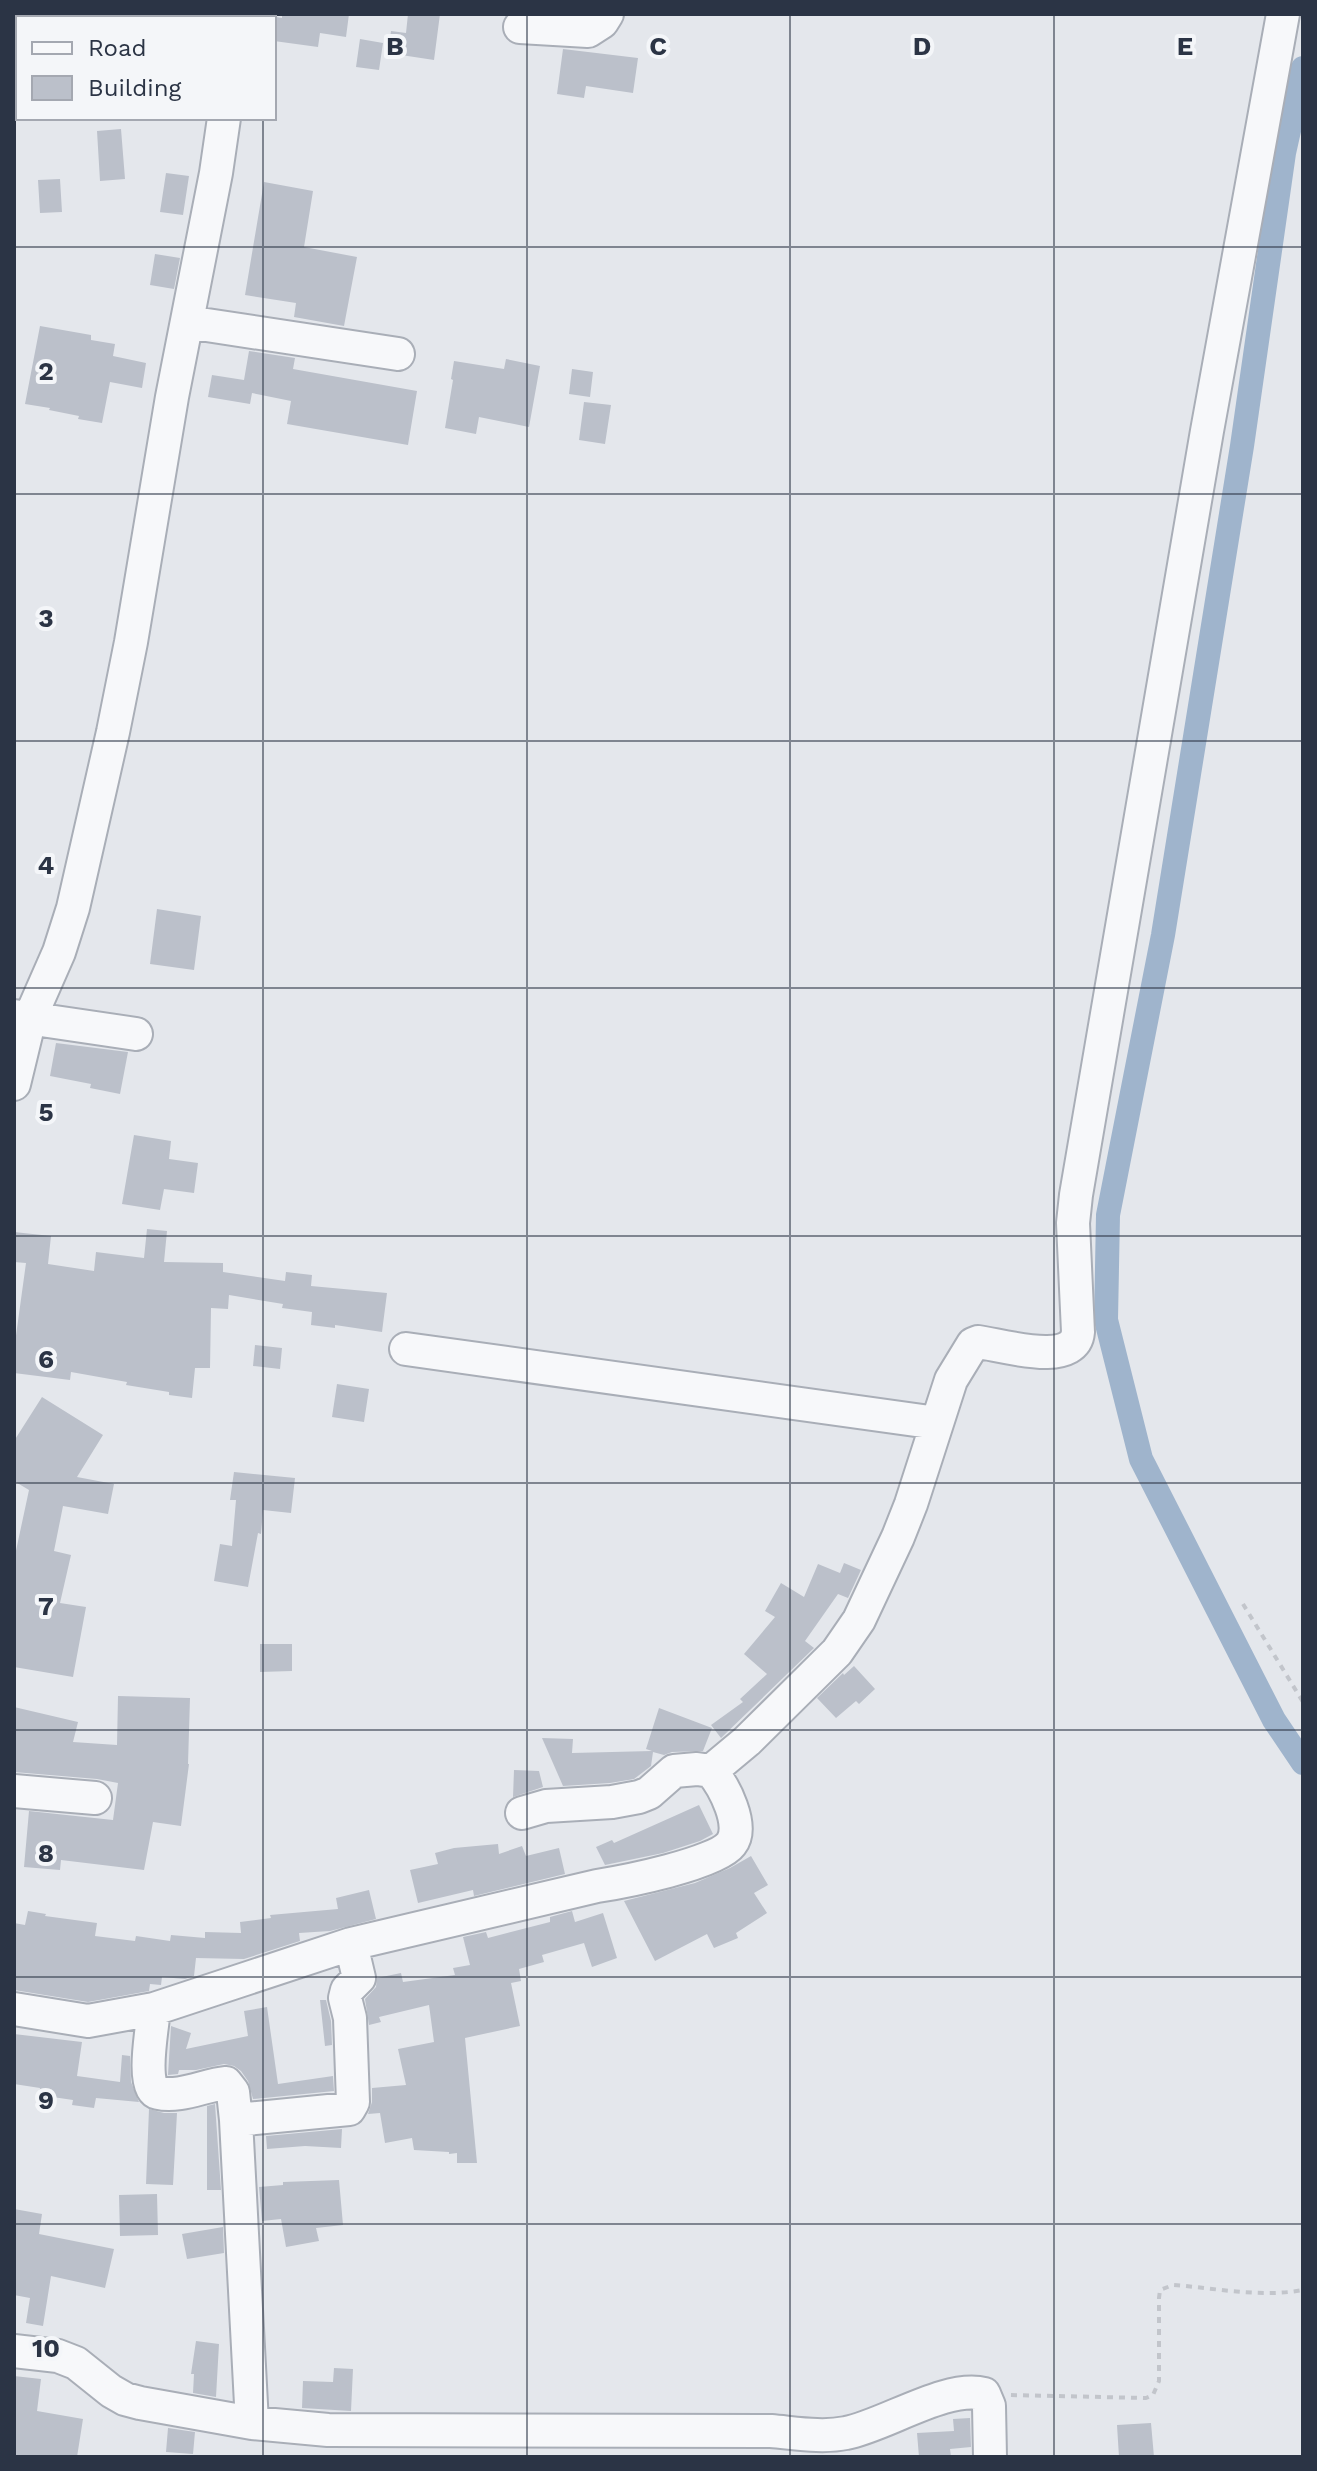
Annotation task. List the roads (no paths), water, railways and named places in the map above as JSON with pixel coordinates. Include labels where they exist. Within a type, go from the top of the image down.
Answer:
[{"type":"street","points":[[520,27],[588,31],[602,22],[607,14]]},
{"type":"street","points":[[522,1813],[546,1806],[639,1797],[649,1793],[674,1771],[711,1771],[747,1741],[837,1652],[859,1620],[898,1537],[951,1380],[973,1344],[985,1343],[1049,1353],[1066,1351],[1077,1338],[1073,1223],[1076,1195],[1207,431],[1283,14]]},
{"type":"street","points":[[14,1084],[22,1017],[59,952],[73,908],[113,732],[224,120]]},
{"type":"street","points":[[187,322],[398,354]]},
{"type":"street","points":[[22,1017],[136,1034]]},
{"type":"street","points":[[406,1349],[937,1423]]},
{"type":"street","points":[[14,2009],[88,2021],[154,2009],[351,1944],[623,1882],[721,1853],[730,1847],[736,1834],[730,1803],[711,1771]]},
{"type":"street","points":[[14,1791],[95,1798]]},
{"type":"street","points":[[236,2120],[343,2110],[351,2106],[350,2018],[345,1998],[347,1990],[359,1978],[351,1944]]},
{"type":"street","points":[[154,2009],[148,2076],[152,2091],[178,2092],[226,2083],[233,2092],[252,2423]]},
{"type":"street","points":[[14,2351],[58,2356],[76,2363],[125,2399],[252,2423],[328,2430],[771,2444],[845,2433],[926,2403],[967,2393],[984,2394],[989,2406],[990,2457]]},
{"type":"waterway","points":[[1303,68],[1284,153],[1242,446],[1163,935],[1108,1215],[1106,1320],[1141,1459],[1274,1720],[1303,1763]]}]
